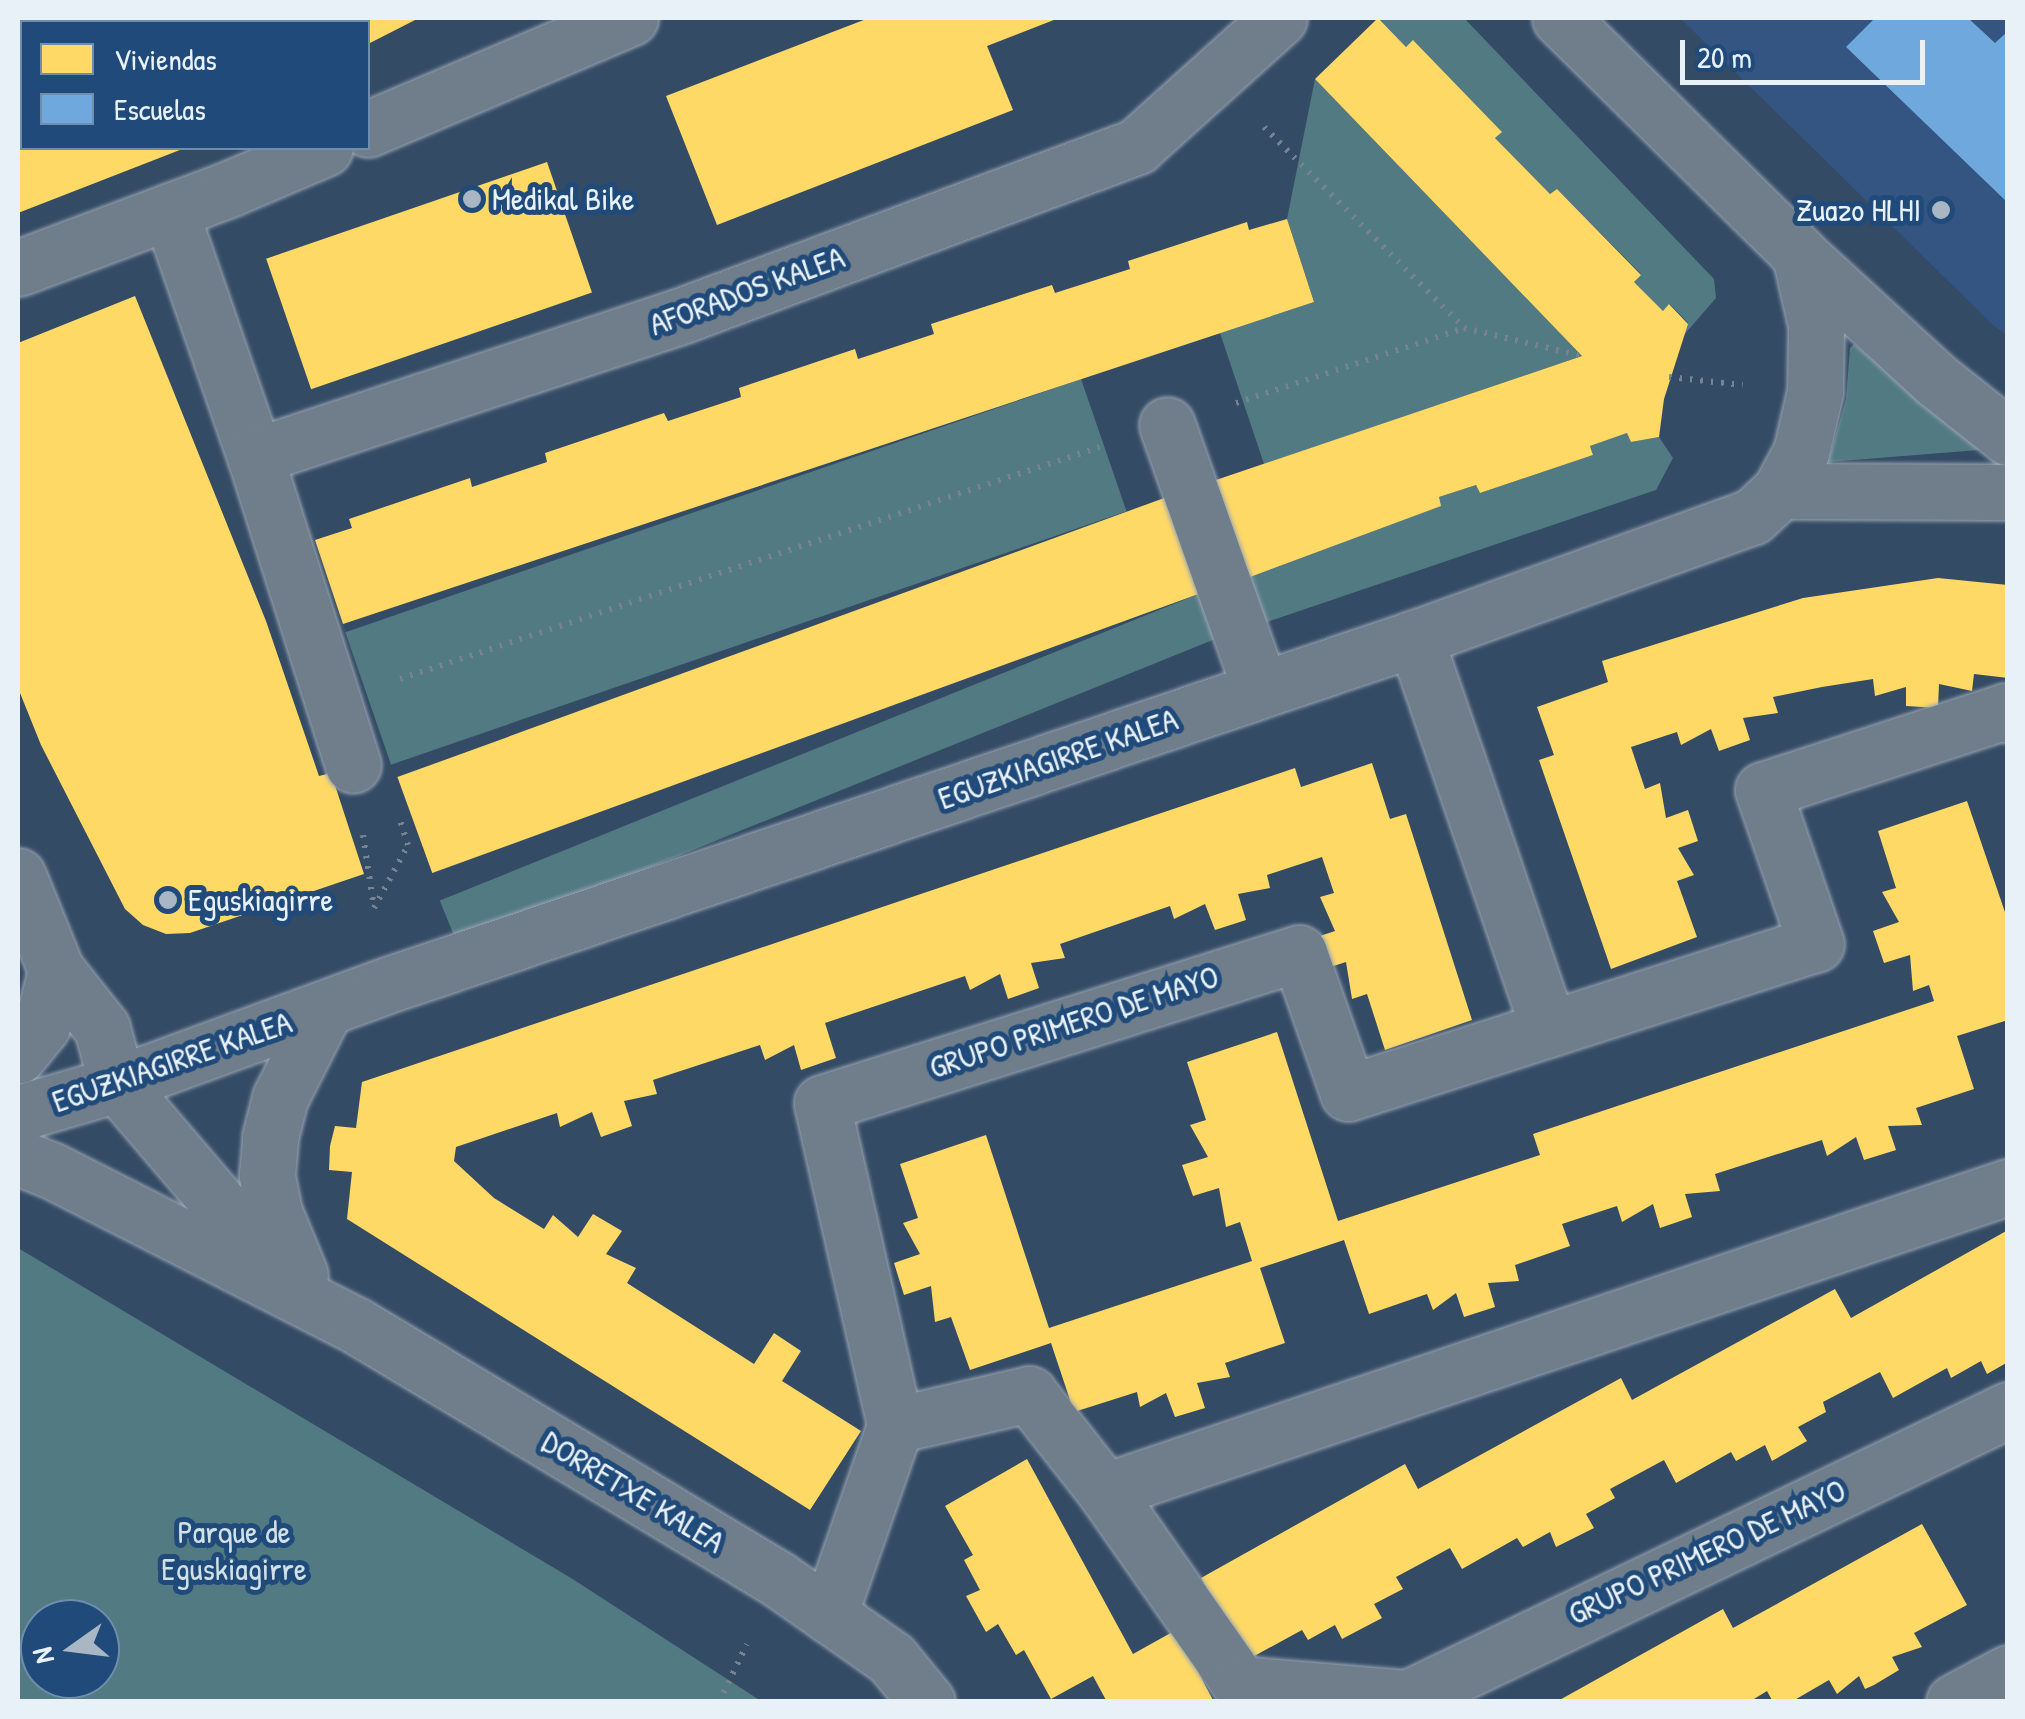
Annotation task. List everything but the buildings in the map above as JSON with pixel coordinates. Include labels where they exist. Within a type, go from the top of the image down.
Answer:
[{"type":"street","points":[[370,128],[630,18]]},
{"type":"street","name":"AFORADOS KALEA","points":[[254,456],[714,304],[1137,146],[1280,18]]},
{"type":"street","points":[[1560,18],[1800,255],[1936,380],[2008,437]]},
{"type":"street","points":[[18,268],[170,211],[290,154]]},
{"type":"street","points":[[170,211],[353,765]]},
{"type":"street","points":[[1800,255],[1816,326],[1815,392],[1802,452],[1780,491],[2008,492]]},
{"type":"street","points":[[1167,425],[1261,690]]},
{"type":"street","name":"EGUZKIAGIRRE KALEA","points":[[18,1114],[117,1084],[385,986],[1415,638],[1752,518],[1780,491]]},
{"type":"street","points":[[1415,638],[1549,1028]]},
{"type":"street","name":"GRUPO PRIMERO DE MAYO","points":[[2008,715],[2006,711],[1762,790],[1816,944],[1348,1093],[1299,953],[822,1103],[895,1425],[1029,1394],[1105,1491],[1240,1684],[1409,1700],[2008,1410]]},
{"type":"street","points":[[18,876],[56,970],[102,1028],[117,1084]]},
{"type":"street","points":[[18,1056],[42,1026],[56,970]]},
{"type":"street","name":"EGUZKIAGIRRE KALEA","points":[[320,1308],[291,1259],[274,1212],[267,1175],[280,1098],[325,1009]]},
{"type":"street","name":"DORRETXE KALEA","points":[[117,1084],[236,1222],[320,1308]]},
{"type":"street","name":"DORRETXE KALEA","points":[[18,1157],[52,1170],[320,1308],[778,1579],[890,1658],[927,1702]]},
{"type":"street","points":[[1105,1491],[2008,1187]]},
{"type":"street","points":[[829,1615],[895,1425]]},
{"type":"street","points":[[1954,1702],[2008,1673]]},
{"type":"path","points":[[1213,76],[1464,328]]},
{"type":"path","points":[[332,702],[1464,328],[1582,356]]},
{"type":"path","points":[[353,765],[385,986]]},
{"type":"path","points":[[374,908],[408,846]]},
{"type":"shaded area","name":"Zuazo HLHI","points":[[1680,18],[2007,18],[2007,335],[1993,325]]},
{"type":"green space","points":[[1378,18],[1464,18],[1714,279],[1716,298],[1683,336],[1688,323],[1670,304],[1663,311],[1634,282],[1641,274],[1557,189],[1550,194],[1495,138],[1501,131],[1414,41],[1406,47]]},
{"type":"green space","points":[[1315,79],[1582,356],[1264,464],[1220,333],[1314,302],[1287,219]]},
{"type":"green space","points":[[1854,344],[1979,446],[1979,450],[1828,462],[1846,399],[1850,348]]},
{"type":"green space","points":[[1081,379],[1127,511],[391,765],[345,632]]},
{"type":"green space","points":[[1627,433],[1631,442],[1659,437],[1673,458],[1656,490],[1264,623],[1247,578],[1439,497],[1476,485],[1480,493],[1593,455],[1590,446]]},
{"type":"green space","points":[[1201,593],[1219,638],[458,945],[440,901]]},
{"type":"green space","name":"Parque de Eguskiagirre","points":[[18,1248],[571,1578],[761,1701],[18,1701]]},
{"type":"place","name":"Medikal Bike","points":[[472,199]]},
{"type":"place","name":"Zuazo HLHI","points":[[1941,210]]},
{"type":"place","name":"Eguskiagirre","points":[[168,900]]}]
